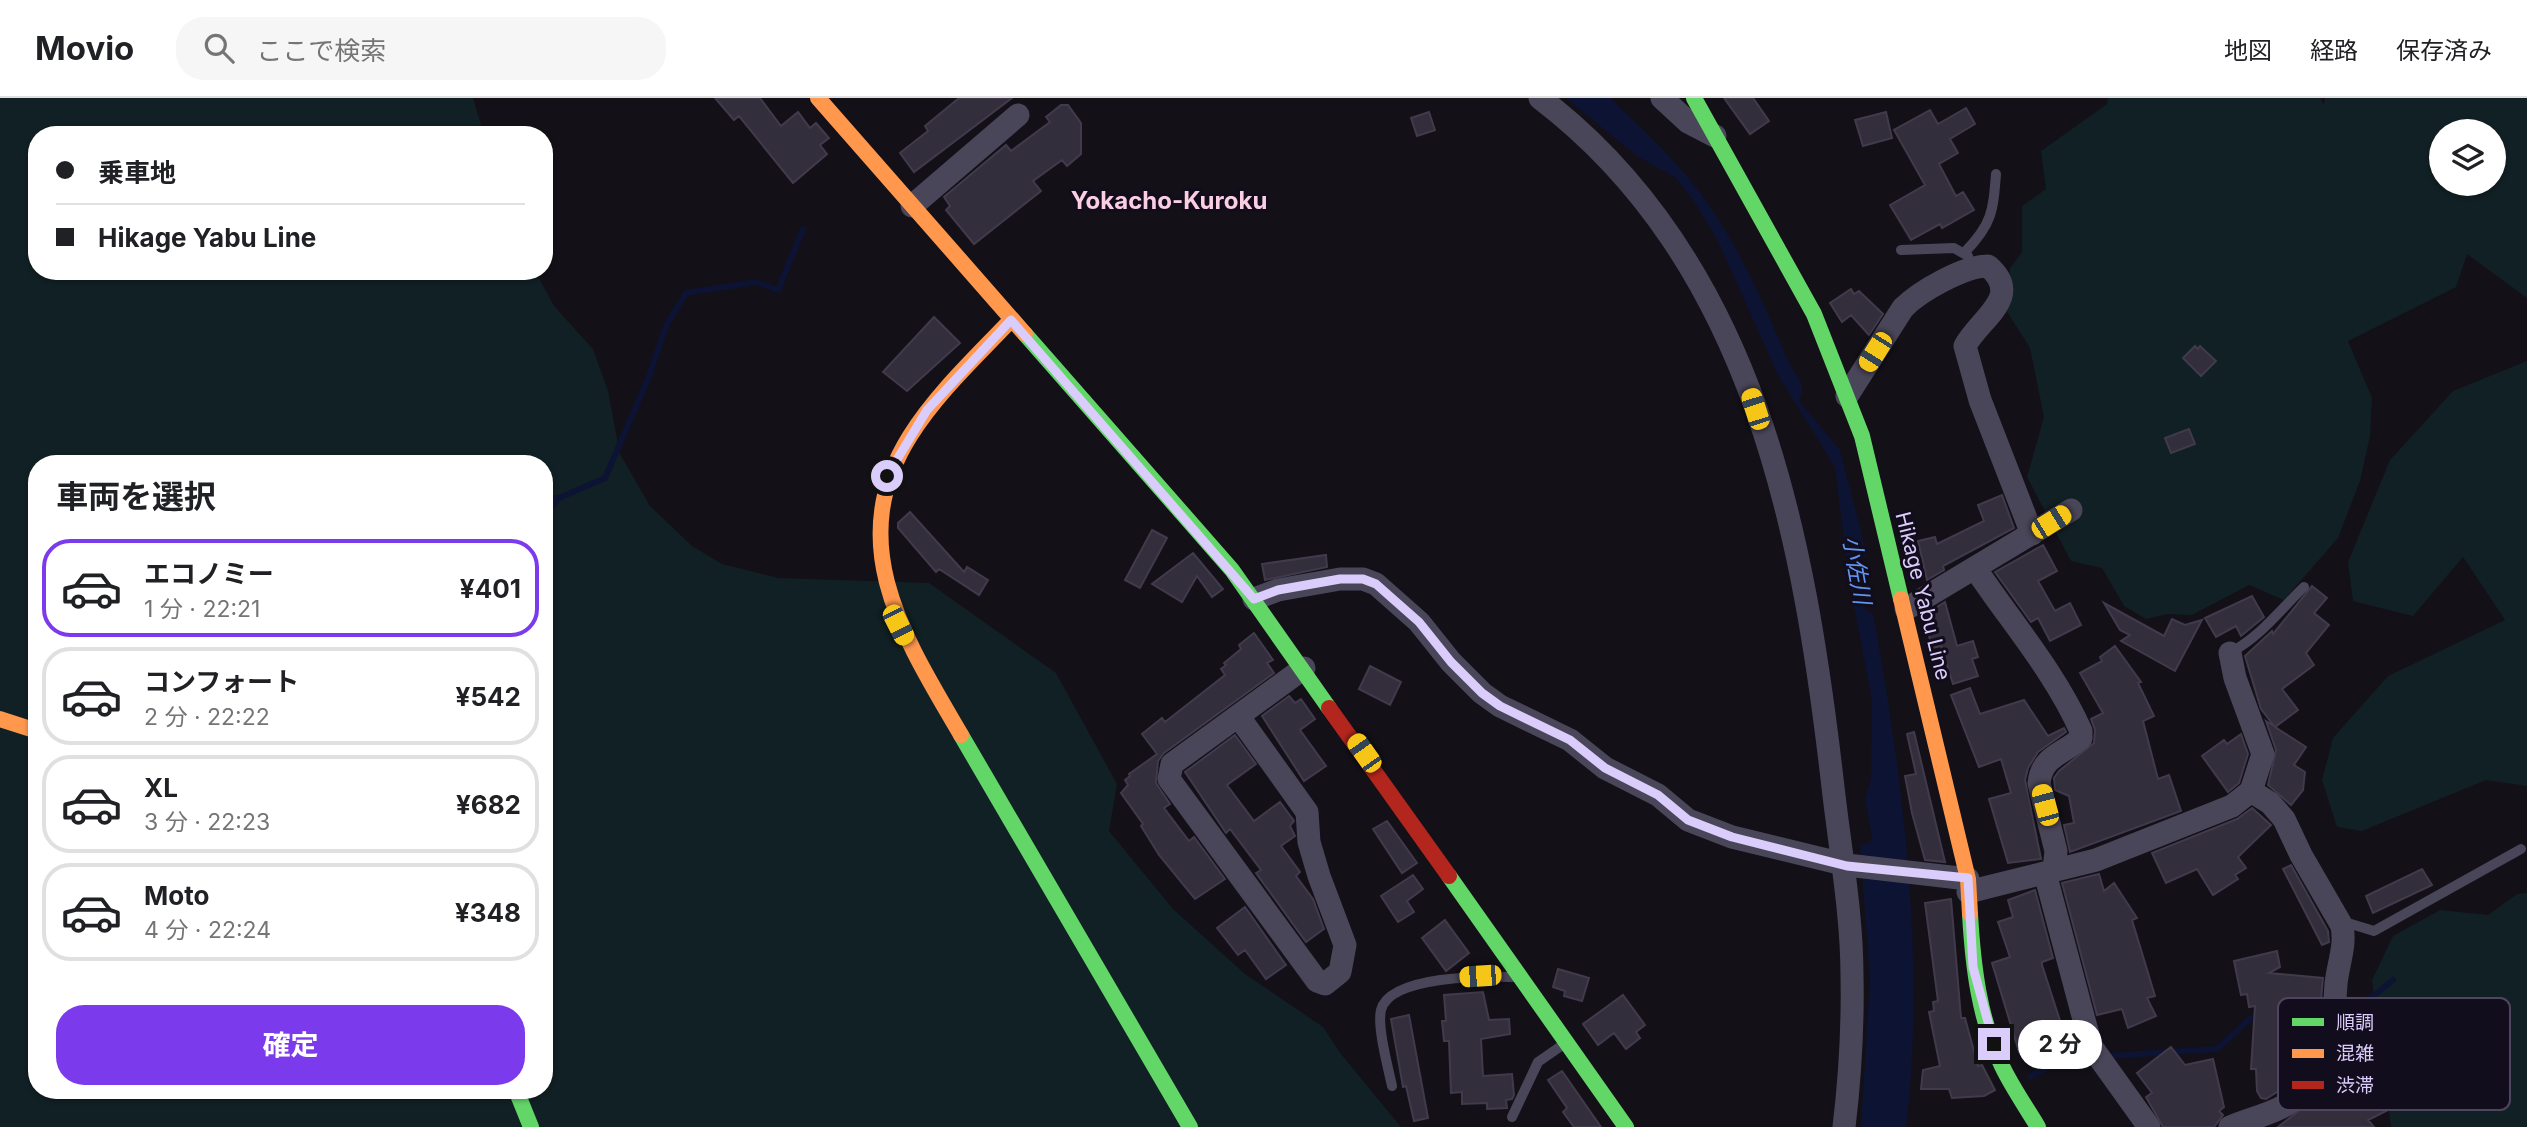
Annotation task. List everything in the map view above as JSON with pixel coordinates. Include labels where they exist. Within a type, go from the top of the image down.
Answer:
[{"type":"street","points":[[818,98],[1254,599],[1626,1127]]},
{"type":"street","points":[[1540,98],[1587,137],[1675,239],[1710,300],[1748,387],[1776,474],[1803,577],[1844,865],[1852,974],[1851,1068],[1844,1127]]},
{"type":"street","points":[[1662,98],[1688,122],[1715,136]]},
{"type":"street","name":"Hikage Yabu Line","points":[[1694,98],[1814,314],[1862,436],[1906,609],[1968,885],[1973,967],[1986,1023],[2002,1066],[2038,1127]]},
{"type":"street","points":[[912,206],[1018,115]]},
{"type":"street","points":[[1847,396],[1903,308],[1915,296],[1971,259],[1988,267],[1999,276],[2003,284],[2001,296],[1992,314],[1965,345],[1980,400],[2032,534]]},
{"type":"street","points":[[1011,320],[927,410],[895,458],[887,476],[880,513],[880,562],[885,590],[916,658],[1189,1127]]},
{"type":"street","points":[[1906,609],[2071,510]]},
{"type":"street","points":[[1975,569],[2018,634],[2057,682],[2081,731],[2081,738],[2051,756],[2040,772],[2039,783],[2056,851],[2050,872],[2091,1046],[2149,1127]]},
{"type":"street","points":[[1254,599],[1278,590],[1340,579],[1363,579],[1376,584],[1419,622],[1451,662],[1482,693],[1500,706],[1570,740],[1605,768],[1658,795],[1688,820],[1732,837],[1844,865],[1922,875],[1968,885],[2050,872],[2096,860],[2232,806],[2251,791],[2263,754],[2235,678],[2230,653]]},
{"type":"street","points":[[1239,717],[1307,813],[1310,842],[1345,945],[1340,972],[1325,984],[1317,981],[1169,779],[1172,764],[1304,668]]},
{"type":"street","points":[[0,719],[28,728]]},
{"type":"street","points":[[2251,791],[2270,803],[2284,819],[2301,855],[2342,926],[2343,957],[2337,976],[2335,998]]},
{"type":"street","points":[[520,1099],[531,1127]]},
{"type":"street","points":[[2243,1125],[2278,1108]]},
{"type":"lane","points":[[1901,250],[1954,248],[1971,259],[1987,229],[1994,208],[1996,174]]},
{"type":"lane","points":[[2230,653],[2265,630],[2282,607],[2304,587]]},
{"type":"lane","points":[[2342,926],[2351,924],[2374,931],[2521,849]]},
{"type":"lane","points":[[1392,1086],[1380,1019],[1381,1007],[1393,995],[1445,979],[1520,977]]},
{"type":"lane","points":[[1512,1117],[1538,1062],[1566,1042]]},
{"type":"shaded area","points":[[0,98],[473,98],[481,126],[28,126],[28,280],[540,280],[554,306],[593,349],[608,391],[620,454],[650,506],[692,546],[722,564],[778,578],[929,583],[1056,673],[1117,784],[1109,831],[1173,909],[1245,974],[1323,1027],[1341,1054],[1401,1127],[0,1127]]},
{"type":"shaded area","points":[[2108,98],[2320,98],[2324,105],[2325,98],[2527,98],[2527,298],[2467,254],[2456,287],[2348,341],[2372,398],[2370,436],[2360,481],[2338,538],[2284,600],[2249,585],[2192,615],[2168,614],[2146,619],[2124,606],[2102,568],[2071,561],[2027,477],[2044,417],[2030,348],[2006,310],[2010,268],[2022,252],[2022,206],[2046,189],[2041,151],[2107,104]]},
{"type":"shaded area","points":[[2527,361],[2527,786],[2486,780],[2362,831],[2337,827],[2322,780],[2333,738],[2388,676],[2505,620],[2463,557],[2413,616],[2353,601],[2348,562],[2390,460],[2453,391]]},
{"type":"shaded area","points":[[2527,893],[2527,1127],[2391,1127],[2389,1110],[2510,1110],[2510,998],[2374,998],[2372,980],[2393,936],[2440,910],[2488,915],[2517,894]]},
{"type":"water","name":"小佐川","points":[[1566,98],[1610,98],[1662,149],[1696,188],[1727,234],[1754,283],[1787,359],[1801,383],[1802,394],[1799,401],[1840,450],[1867,555],[1857,564],[1866,610],[1873,614],[1902,804],[1912,936],[1913,1001],[1912,1065],[1906,1127],[1861,1127],[1870,980],[1860,845],[1869,843],[1872,837],[1865,799],[1871,778],[1872,700],[1849,580],[1835,467],[1778,375],[1719,243],[1694,201],[1676,178],[1637,156]]},
{"type":"building","points":[[715,98],[760,98],[781,126],[798,112],[810,128],[816,123],[829,138],[820,145],[827,154],[793,183],[739,116],[734,120]]},
{"type":"building","points":[[959,98],[1012,98],[914,172],[900,153],[928,131],[925,126]]},
{"type":"building","points":[[1724,98],[1753,98],[1769,121],[1750,134]]},
{"type":"building","points":[[1061,105],[1068,105],[1081,123],[1081,154],[1067,166],[1062,160],[1033,181],[1041,191],[974,244],[946,210],[950,206],[944,197],[1006,145],[1011,151],[1050,122],[1046,117]]},
{"type":"building","points":[[1966,108],[1975,124],[1950,139],[1958,153],[1939,164],[1956,196],[1963,192],[1974,210],[1942,228],[1940,224],[1911,240],[1890,205],[1925,185],[1894,130],[1930,110],[1938,124]]},
{"type":"building","points":[[1429,112],[1435,130],[1417,136],[1411,118]]},
{"type":"building","points":[[1886,112],[1892,138],[1863,146],[1855,120]]},
{"type":"building","points":[[1851,289],[1854,294],[1859,291],[1883,314],[1869,335],[1851,315],[1842,322],[1830,303]]},
{"type":"building","points":[[934,317],[960,343],[907,391],[883,372]]},
{"type":"building","points":[[2195,346],[2198,349],[2200,346],[2216,361],[2201,376],[2183,358]]},
{"type":"building","points":[[2189,429],[2195,444],[2171,453],[2165,438]]},
{"type":"building","points":[[2002,495],[2014,528],[1943,566],[1944,570],[1927,580],[1918,541],[1935,537],[1937,544],[1984,521],[1978,505]]},
{"type":"building","points":[[910,512],[964,572],[967,567],[988,580],[979,595],[939,569],[936,572],[898,528],[898,523]]},
{"type":"building","points":[[1152,530],[1167,538],[1140,588],[1125,580]]},
{"type":"building","points":[[2043,545],[2057,571],[2038,581],[2055,611],[2070,603],[2081,625],[2050,641],[2038,618],[2031,622],[1995,572]]},
{"type":"building","points":[[1193,553],[1223,589],[1212,597],[1197,576],[1182,602],[1152,584]]},
{"type":"building","points":[[1326,555],[1327,567],[1265,580],[1262,564]]},
{"type":"building","points":[[2312,586],[2327,598],[2314,613],[2329,625],[2306,653],[2314,665],[2282,689],[2298,710],[2275,727],[2306,747],[2294,765],[2305,772],[2303,790],[2291,805],[2268,785],[2276,750],[2266,721],[2274,726],[2261,709],[2245,656],[2272,631],[2273,634]]},
{"type":"building","points":[[2252,596],[2264,617],[2241,636],[2236,626],[2216,637],[2205,618]]},
{"type":"building","points":[[1945,602],[1957,646],[1973,641],[1978,657],[1972,659],[1978,676],[1953,684],[1941,646],[1932,648],[1924,615]]},
{"type":"building","points":[[2104,603],[2164,636],[2172,619],[2185,625],[2202,620],[2175,671],[2121,641],[2130,635],[2120,630]]},
{"type":"building","points":[[1254,633],[1273,660],[1267,663],[1274,673],[1164,753],[1158,761],[1156,783],[1170,804],[1164,808],[1189,841],[1194,837],[1225,879],[1195,899],[1159,855],[1141,826],[1143,824],[1121,793],[1128,785],[1125,780],[1129,774],[1157,754],[1142,734],[1162,718],[1165,722],[1225,675],[1221,669],[1226,665],[1224,663],[1241,649],[1239,645]]},
{"type":"building","points":[[2115,646],[2141,682],[2138,683],[2154,716],[2143,721],[2158,779],[2169,775],[2181,811],[2070,852],[2064,825],[2074,823],[2069,796],[2055,790],[2054,778],[2094,743],[2095,730],[2091,719],[2103,713],[2080,673],[2102,661],[2100,657]]},
{"type":"building","points":[[1370,666],[1401,682],[1390,705],[1359,689]]},
{"type":"building","points":[[1970,688],[1980,714],[2024,700],[2048,736],[2064,728],[2066,732],[2038,752],[2028,768],[2025,780],[2041,859],[2008,863],[1989,799],[2011,793],[2001,759],[1979,767],[1951,695]]},
{"type":"building","points":[[1289,696],[1295,703],[1301,699],[1315,719],[1300,730],[1326,766],[1304,781],[1262,716]]},
{"type":"building","points":[[1914,732],[1945,862],[1925,860],[1912,813],[1905,776],[1916,774],[1907,734]]},
{"type":"building","points":[[2241,734],[2248,754],[2239,783],[2228,792],[2202,756],[2224,740],[2227,744]]},
{"type":"building","points":[[1235,735],[1256,764],[1227,785],[1254,821],[1280,802],[1294,821],[1290,826],[1295,836],[1281,846],[1300,872],[1296,876],[1313,899],[1324,929],[1306,942],[1256,873],[1261,870],[1230,829],[1226,833],[1185,772]]},
{"type":"building","points":[[2252,808],[2271,825],[2238,857],[2246,868],[2235,875],[2238,879],[2213,895],[2197,869],[2166,883],[2152,853],[2237,819]]},
{"type":"building","points":[[1387,821],[1417,863],[1402,873],[1373,829]]},
{"type":"building","points":[[2291,865],[2328,931],[2329,942],[2322,945],[2283,869]]},
{"type":"building","points":[[2422,869],[2432,885],[2373,913],[2366,896]]},
{"type":"building","points":[[2099,874],[2104,891],[2114,883],[2137,918],[2132,920],[2155,996],[2147,998],[2156,1016],[2128,1028],[2122,1009],[2097,1015],[2062,883]]},
{"type":"building","points":[[1413,875],[1423,889],[1407,901],[1414,912],[1398,922],[1381,896]]},
{"type":"building","points":[[2035,890],[2053,958],[2042,962],[2042,965],[2064,1033],[2019,1052],[1992,963],[2010,957],[1998,922],[2013,917],[2008,900]]},
{"type":"building","points":[[1951,899],[1961,1018],[1965,1018],[1978,1066],[1982,1065],[1995,1090],[1984,1096],[1952,1098],[1949,1089],[1921,1089],[1923,1070],[1940,1066],[1929,1012],[1934,1011],[1933,1002],[1938,1001],[1925,903]]},
{"type":"building","points":[[1245,907],[1286,965],[1266,979],[1245,950],[1238,955],[1217,928]]},
{"type":"building","points":[[1445,920],[1469,953],[1446,971],[1422,938]]},
{"type":"building","points":[[2277,951],[2280,967],[2269,973],[2323,978],[2321,998],[2278,998],[2278,1091],[2266,1099],[2261,1098],[2257,1091],[2256,1069],[2251,1069],[2255,1006],[2249,1007],[2247,994],[2241,995],[2234,961]]},
{"type":"building","points":[[1558,969],[1589,978],[1582,1001],[1564,996],[1565,991],[1553,987]]},
{"type":"building","points":[[1483,992],[1489,1020],[1509,1019],[1510,1034],[1481,1039],[1483,1076],[1512,1074],[1514,1095],[1512,1099],[1506,1100],[1507,1108],[1487,1109],[1487,1103],[1462,1104],[1462,1092],[1451,1093],[1449,1041],[1444,1041],[1442,1021],[1446,1021],[1444,995]]},
{"type":"building","points":[[1623,995],[1645,1025],[1636,1032],[1640,1038],[1626,1049],[1614,1033],[1598,1045],[1583,1024]]},
{"type":"building","points":[[1409,1015],[1428,1118],[1414,1121],[1406,1086],[1403,1087],[1391,1019]]},
{"type":"building","points":[[2171,1047],[2185,1065],[2213,1059],[2224,1107],[2219,1111],[2223,1115],[2214,1127],[2163,1127],[2146,1097],[2152,1093],[2137,1073]]},
{"type":"building","points":[[1562,1071],[1601,1127],[1574,1127],[1563,1112],[1567,1108],[1548,1080]]},
{"type":"building","points":[[2300,1110],[2388,1110],[2368,1120],[2374,1127],[2278,1127]]},
{"type":"waterway","points":[[553,505],[559,498],[605,478],[648,379],[666,326],[686,293],[756,282],[778,290],[803,229]]},
{"type":"waterway","points":[[553,498],[559,498]]},
{"type":"waterway","points":[[2371,998],[2393,980]]},
{"type":"waterway","points":[[2106,1056],[2217,1049],[2250,1019],[2261,1016]]},
{"type":"waterway","points":[[2030,1077],[2046,1068],[2091,1057]]},
{"type":"traffic: fast","points":[[1694,98],[1814,314],[1862,436],[1901,599]]},
{"type":"traffic: fast","points":[[1025,334],[1232,570],[1329,708]]},
{"type":"traffic: fast","points":[[961,735],[1190,1127]]},
{"type":"traffic: fast","points":[[1449,876],[1626,1127]]},
{"type":"traffic: fast","points":[[1970,914],[1975,973],[1988,1030],[2006,1074],[2038,1127]]},
{"type":"traffic: fast","points":[[520,1099],[531,1127]]},
{"type":"traffic: slow","points":[[818,98],[1025,334]]},
{"type":"traffic: slow","points":[[961,735],[902,627],[889,590],[881,553],[881,515],[890,476],[910,436],[945,390],[1011,320]]},
{"type":"traffic: slow","points":[[1901,599],[1968,879],[1970,914]]},
{"type":"traffic: slow","points":[[0,719],[28,728]]},
{"type":"traffic: jam","points":[[1329,708],[1449,876]]},
{"type":"district","name":"Yokacho-Kuroku","points":[[1169,201]]},
{"type":"route","points":[[887,476],[895,458],[927,410],[1011,320],[1232,570],[1254,599],[1278,590],[1340,579],[1363,579],[1376,584],[1419,622],[1451,662],[1482,693],[1500,706],[1570,740],[1605,768],[1658,795],[1688,820],[1732,837],[1847,866],[1968,878],[1973,967],[1986,1023],[1994,1044]]}]
